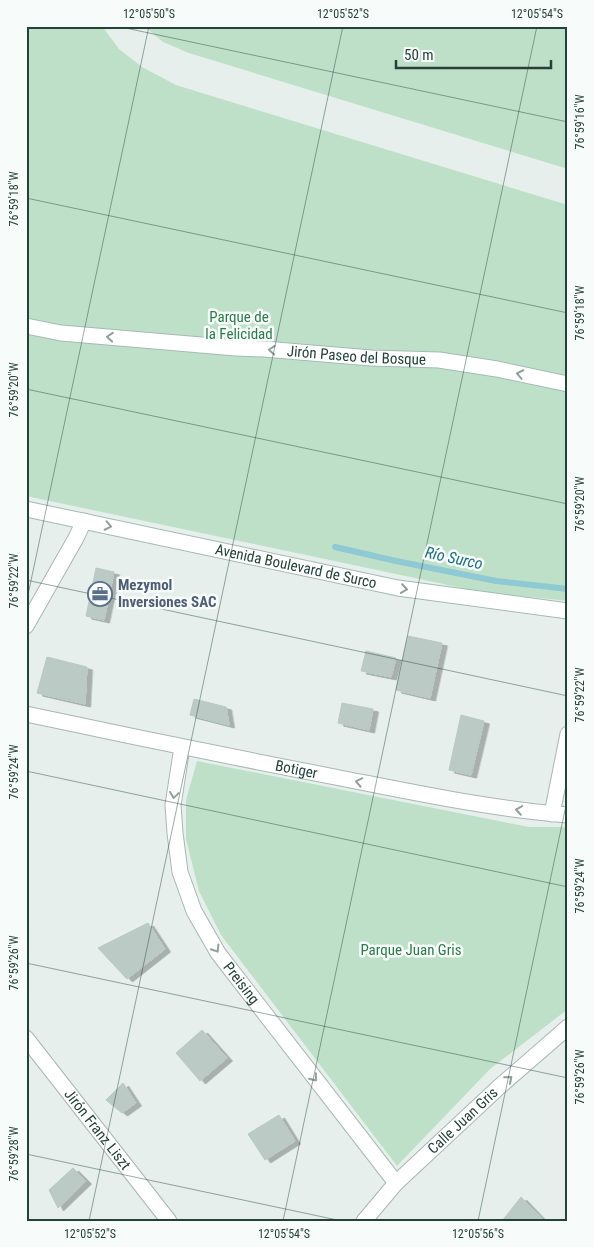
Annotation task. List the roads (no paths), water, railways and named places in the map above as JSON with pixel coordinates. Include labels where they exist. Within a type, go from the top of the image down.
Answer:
[{"type":"street","name":"Jirón Paseo del Bosque","points":[[26,326],[62,332],[236,348],[371,358],[438,360],[498,369],[568,384]]},
{"type":"street","name":"Avenida Boulevard de Surco","points":[[26,509],[398,588],[568,611]]},
{"type":"street","points":[[26,626],[84,521]]},
{"type":"street","name":"Botiger","points":[[26,714],[424,795],[529,812],[568,815]]},
{"type":"street","points":[[552,814],[568,734]]},
{"type":"street","name":"Preising","points":[[182,747],[173,805],[175,833],[180,872],[194,911],[218,953],[396,1183]]},
{"type":"street","name":"Calle Juan Gris","points":[[364,1221],[396,1183],[568,1027]]},
{"type":"street","name":"Jirón Franz Liszt","points":[[26,1038],[170,1221]]},
{"type":"waterway","name":"Río Surco","points":[[335,547],[496,581],[568,589]]},
{"type":"place","name":"Mezymol Inversiones SAC","points":[[100,594]]},
{"type":"park label","name":"Parque de la Felicidad","points":[[239,326]]},
{"type":"park label","name":"Parque Juan Gris","points":[[411,950]]}]
